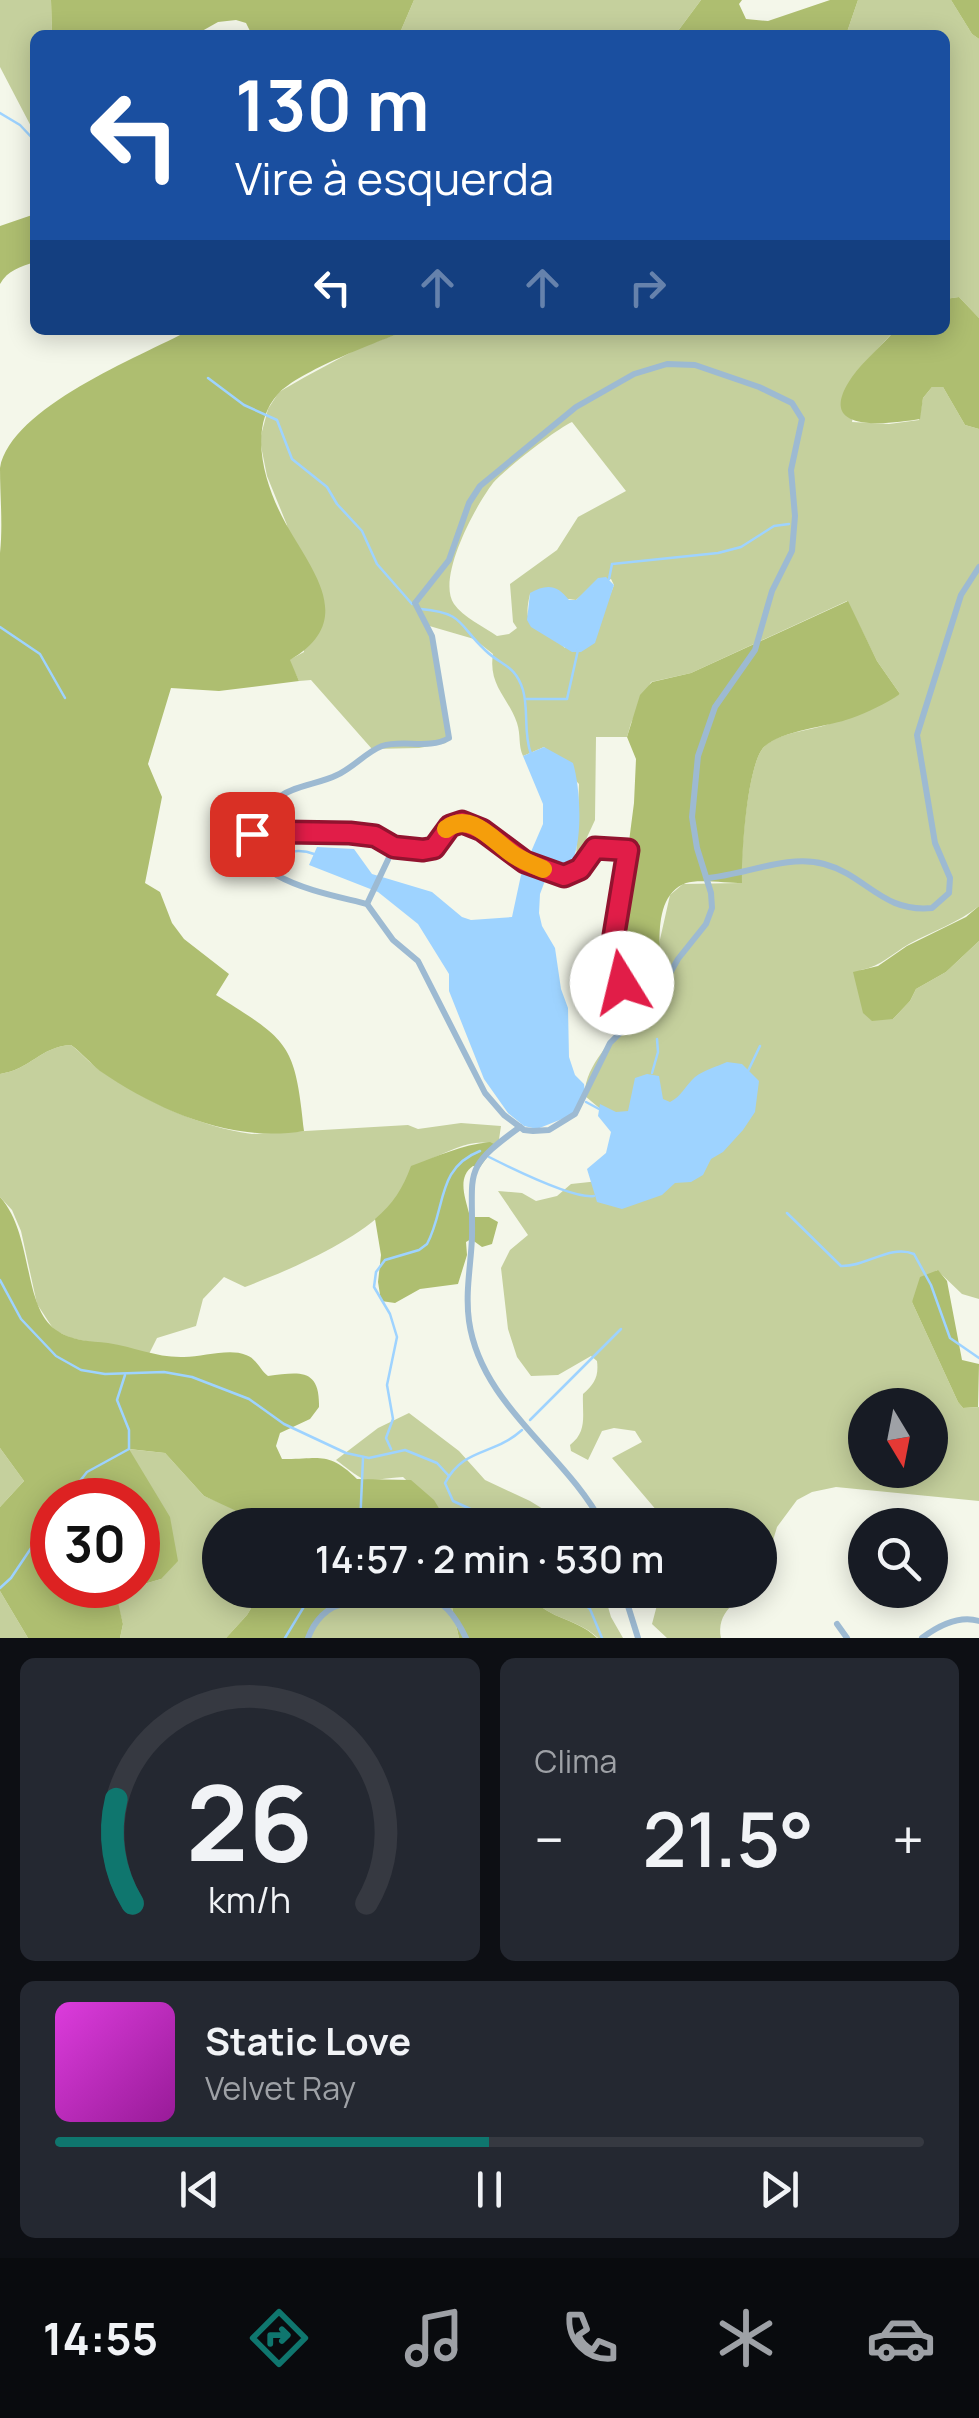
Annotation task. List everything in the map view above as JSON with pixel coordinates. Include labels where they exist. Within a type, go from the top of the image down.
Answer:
[{"type":"street","points":[[667,364],[695,365],[781,396],[792,403],[802,420],[791,470],[795,516],[792,551],[772,591],[755,650],[715,707],[698,756],[692,818],[707,878],[710,917],[678,958],[658,996],[610,1043],[589,1091],[570,1120],[533,1132],[520,1127],[485,1093],[418,961],[394,940],[367,904],[282,879],[261,864],[252,839],[272,803],[288,792],[335,776],[383,746],[416,746],[447,740],[451,734],[434,648],[414,603],[449,560],[473,495],[510,459],[576,406],[634,374],[667,364]]},
{"type":"street","points":[[707,878],[814,862],[834,868],[906,908],[932,908],[949,893],[950,878],[933,835],[917,735],[961,595],[979,567]]},
{"type":"street","points":[[252,839],[285,832],[350,833],[375,836],[394,847],[423,850],[434,848],[450,826],[462,822],[482,830],[525,862],[564,876],[580,869],[595,848],[628,850],[615,928],[615,956],[626,994],[639,1011]]},
{"type":"street","points":[[367,904],[394,847]]},
{"type":"street","points":[[520,1127],[487,1150],[473,1169],[466,1292],[472,1334],[493,1385],[592,1508]]},
{"type":"street","points":[[308,1638],[320,1617],[334,1607],[410,1595],[430,1598],[448,1609],[466,1638]]},
{"type":"street","points":[[629,1608],[638,1638]]},
{"type":"street","points":[[922,1638],[947,1624],[972,1618],[979,1621]]},
{"type":"street","points":[[837,1624],[847,1638]]},
{"type":"green space","points":[[0,0],[51,0],[52,30],[30,30],[30,124],[0,67]]},
{"type":"green space","points":[[51,0],[414,0],[401,30],[250,30],[246,23],[236,20],[218,22],[204,30],[52,30]]},
{"type":"green space","points":[[414,0],[701,0],[679,30],[401,30]]},
{"type":"green space","points":[[701,0],[742,0],[739,4],[746,19],[768,21],[830,0],[858,0],[848,30],[679,30]]},
{"type":"green space","points":[[858,0],[951,0],[979,39],[979,318],[959,297],[950,298],[950,30],[848,30]]},
{"type":"green space","points":[[951,0],[979,0],[979,39],[972,34]]},
{"type":"green space","points":[[30,216],[30,264],[11,272],[0,284],[0,226]]},
{"type":"green space","points":[[959,297],[979,318],[979,429],[965,425],[943,387],[932,387],[923,398],[920,419],[874,423],[848,417],[841,409],[842,396],[852,377],[890,335],[950,335],[950,298]]},
{"type":"green space","points":[[180,335],[396,335],[339,358],[288,385],[268,408],[263,424],[266,476],[323,595],[321,629],[310,645],[290,660],[299,681],[219,691],[171,688],[148,764],[162,797],[145,883],[160,892],[172,923],[184,939],[229,974],[216,995],[259,1023],[284,1047],[297,1079],[304,1131],[277,1134],[223,1128],[171,1111],[100,1071],[71,1045],[0,1074],[0,468],[9,446],[27,424],[110,369]]},
{"type":"green space","points":[[394,335],[890,335],[862,366],[852,422],[889,424],[919,420],[923,398],[932,387],[943,387],[965,425],[979,429],[979,906],[861,970],[856,978],[864,1013],[893,1019],[916,989],[946,972],[979,941],[979,1299],[962,1294],[937,1270],[912,1302],[958,1402],[963,1408],[979,1407],[979,1501],[836,1487],[797,1500],[777,1527],[777,1508],[655,1508],[612,1458],[642,1442],[635,1431],[602,1431],[588,1460],[571,1451],[570,1445],[582,1428],[583,1394],[595,1380],[597,1361],[591,1356],[558,1375],[531,1376],[517,1357],[508,1329],[501,1268],[510,1250],[528,1235],[498,1191],[522,1193],[536,1201],[557,1196],[571,1184],[599,1181],[623,1128],[585,1096],[586,1085],[602,1052],[635,1013],[643,1015],[670,895],[683,884],[741,883],[749,791],[764,747],[778,738],[838,721],[900,694],[877,661],[847,601],[691,673],[651,682],[627,737],[596,737],[595,820],[576,861],[579,784],[544,747],[523,756],[517,723],[493,674],[493,654],[474,639],[426,625],[433,643],[448,734],[446,743],[372,749],[311,680],[299,681],[289,660],[304,652],[287,525],[267,476],[260,439],[268,409],[279,392],[359,348]],"holes":[[[572,422],[626,491],[578,517],[557,550],[510,584],[513,622],[517,628],[509,634],[497,636],[454,604],[450,592],[454,560],[468,524],[493,483]],[[611,579],[614,585],[609,598],[565,648],[535,628],[528,617],[530,594],[576,600],[596,583]]]},
{"type":"green space","points":[[848,601],[877,661],[900,694],[858,716],[793,733],[764,747],[749,791],[742,883],[691,882],[673,891],[661,919],[661,1002],[643,1015],[635,1013],[622,990],[615,949],[634,803],[636,759],[627,737],[640,695],[652,682],[691,673]]},
{"type":"green space","points":[[979,906],[979,941],[946,972],[916,989],[893,1019],[872,1021],[863,1013],[853,972],[878,966]]},
{"type":"green space","points":[[71,1045],[97,1068],[136,1093],[193,1119],[232,1131],[252,1134],[408,1125],[418,1129],[461,1123],[501,1126],[498,1146],[473,1143],[426,1162],[373,1221],[300,1264],[245,1287],[224,1277],[203,1299],[196,1326],[157,1338],[149,1354],[71,1338],[54,1330],[37,1304],[21,1231],[12,1210],[0,1197],[0,1074]]},
{"type":"green space","points":[[490,1142],[496,1145],[480,1167],[473,1166],[468,1171],[464,1188],[469,1213],[498,1222],[492,1244],[482,1247],[471,1239],[466,1242],[467,1255],[458,1284],[420,1289],[395,1303],[381,1301],[381,1255],[375,1219],[397,1195],[411,1166],[459,1148]]},
{"type":"green space","points":[[0,1197],[18,1230],[38,1304],[56,1330],[75,1338],[165,1356],[239,1353],[253,1359],[268,1376],[305,1375],[316,1384],[319,1407],[310,1419],[280,1433],[276,1446],[282,1459],[330,1460],[357,1479],[411,1480],[439,1508],[230,1508],[204,1496],[165,1453],[129,1449],[146,1478],[30,1478],[30,1608],[119,1608],[123,1624],[120,1638],[28,1638],[0,1591],[0,1507],[24,1481],[0,1448]]},
{"type":"green space","points":[[938,1270],[947,1281],[962,1360],[979,1364],[978,1407],[963,1408],[958,1402],[912,1302],[920,1277]]},
{"type":"green space","points":[[409,1413],[459,1451],[485,1480],[541,1508],[436,1508],[403,1477],[367,1480],[336,1460],[378,1428]]},
{"type":"green space","points":[[0,1448],[24,1481],[0,1507]]},
{"type":"green space","points":[[128,1449],[165,1453],[204,1496],[233,1508],[202,1508],[202,1608],[251,1608],[226,1638],[120,1638],[123,1624],[119,1608],[160,1608],[160,1478],[145,1478]]},
{"type":"green space","points":[[160,1500],[170,1517],[178,1561],[161,1579]]},
{"type":"green space","points":[[0,1591],[28,1638],[0,1638]]},
{"type":"green space","points":[[251,1608],[336,1608],[317,1620],[306,1638],[226,1638]]},
{"type":"green space","points":[[337,1608],[452,1608],[459,1638],[306,1638],[327,1612]]},
{"type":"green space","points":[[452,1608],[543,1608],[597,1638],[459,1638]]},
{"type":"green space","points":[[543,1608],[608,1608],[623,1638],[598,1638]]},
{"type":"green space","points":[[656,1608],[729,1608],[722,1621],[721,1638],[667,1638],[652,1624]]},
{"type":"water","points":[[606,577],[614,585],[595,643],[581,652],[572,652],[531,627],[527,620],[530,593],[551,587],[569,600],[576,600],[598,578]]},
{"type":"water","points":[[544,747],[573,763],[578,788],[578,835],[572,862],[567,871],[549,870],[540,894],[539,913],[555,948],[568,1008],[569,1057],[585,1093],[572,1115],[537,1129],[524,1126],[508,1113],[484,1079],[449,991],[449,974],[418,924],[378,892],[309,865],[317,847],[354,849],[372,874],[432,892],[462,917],[512,917],[521,875],[543,824],[543,804],[523,756]]},
{"type":"water","points":[[727,1062],[742,1064],[759,1081],[755,1112],[723,1152],[711,1159],[703,1175],[691,1182],[675,1183],[662,1195],[622,1209],[597,1202],[587,1169],[606,1153],[611,1132],[598,1116],[600,1104],[616,1112],[628,1111],[635,1078],[647,1074],[659,1076],[663,1099],[670,1102],[695,1077]]},
{"type":"waterway","points":[[0,113],[30,136]]},
{"type":"waterway","points":[[208,378],[244,405],[277,420],[292,459],[327,487],[362,531],[377,564],[412,604]]},
{"type":"waterway","points":[[609,579],[612,564],[718,553],[741,547],[774,526],[789,524]]},
{"type":"waterway","points":[[421,609],[453,617],[516,675],[525,698],[531,754]]},
{"type":"waterway","points":[[0,627],[40,654],[65,698]]},
{"type":"waterway","points":[[526,699],[567,699],[578,650]]},
{"type":"waterway","points":[[259,854],[314,854]]},
{"type":"waterway","points":[[652,1073],[657,1039]]},
{"type":"waterway","points":[[748,1071],[760,1046]]},
{"type":"waterway","points":[[586,1102],[599,1109]]},
{"type":"waterway","points":[[391,1449],[386,1438],[393,1419],[387,1385],[397,1337],[390,1314],[374,1287],[376,1272],[385,1260],[427,1244],[449,1179],[466,1158],[480,1151]]},
{"type":"waterway","points":[[489,1157],[557,1188],[594,1196]]},
{"type":"waterway","points":[[787,1213],[841,1266],[896,1252],[914,1254],[931,1285],[950,1338],[979,1358]]},
{"type":"waterway","points":[[0,1280],[21,1319],[56,1356],[81,1370],[105,1374],[164,1372],[192,1377],[249,1399],[284,1424],[346,1453],[369,1458],[405,1450],[437,1463],[449,1476]]},
{"type":"waterway","points":[[530,1420],[621,1329]]},
{"type":"waterway","points":[[82,1478],[129,1449],[129,1430],[117,1400],[125,1375]]},
{"type":"waterway","points":[[468,1508],[453,1501],[445,1483],[453,1471],[470,1457],[522,1430]]},
{"type":"waterway","points":[[361,1508],[363,1458]]},
{"type":"waterway","points":[[0,1588],[30,1550]]},
{"type":"waterway","points":[[285,1638],[303,1608]]},
{"type":"waterway","points":[[589,1608],[602,1638]]},
{"type":"slow traffic","points":[[446,829],[456,823],[472,824],[514,855],[543,869]]},
{"type":"route","points":[[252,834],[252,839],[285,832],[366,834],[394,847],[423,850],[434,848],[450,826],[462,822],[482,830],[525,862],[564,876],[580,869],[595,848],[628,850],[614,935],[622,983]]}]
